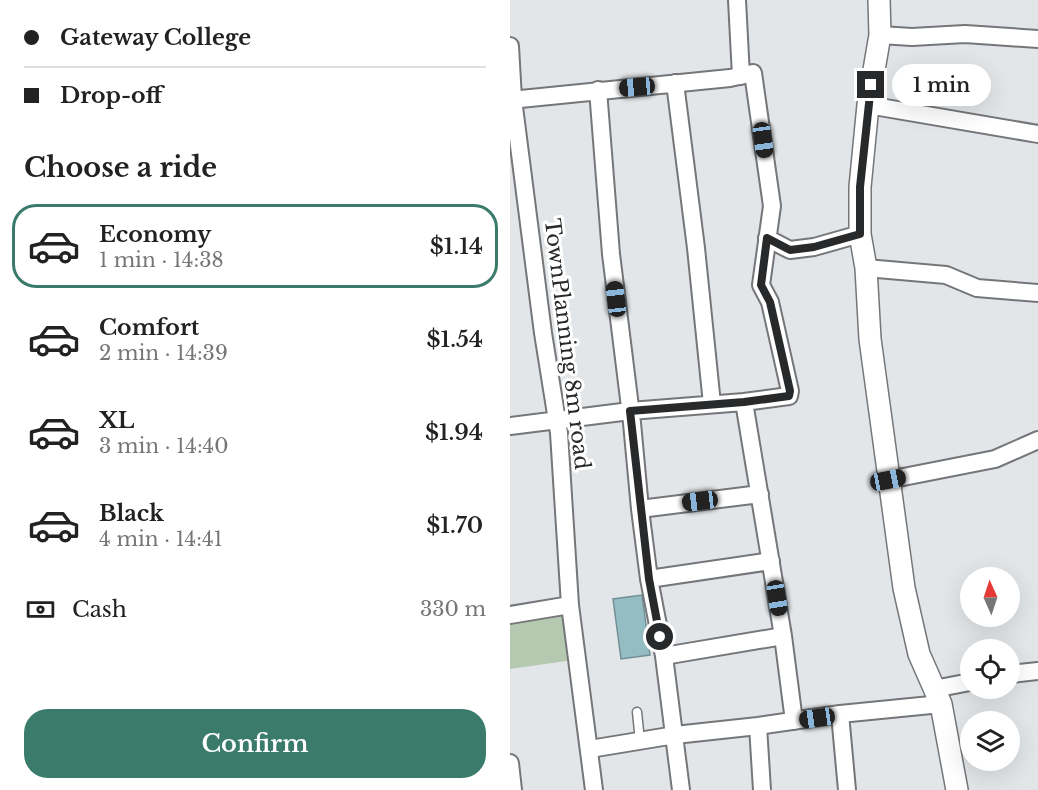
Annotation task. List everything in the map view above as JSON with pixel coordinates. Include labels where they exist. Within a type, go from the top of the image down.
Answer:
[{"type":"street","points":[[737,0],[741,76]]},
{"type":"street","points":[[879,0],[880,35],[868,105],[860,187],[860,234],[866,268],[870,339],[904,588],[919,654],[938,697],[957,790]]},
{"type":"street","points":[[880,35],[912,37],[965,34],[1038,39]]},
{"type":"street","name":"TownPlanning 8m road","points":[[510,46],[512,99],[543,333],[557,419],[570,605],[594,790]]},
{"type":"street","points":[[510,426],[630,411],[744,402],[789,396],[790,393],[770,302],[761,285],[772,206],[753,73],[512,99]]},
{"type":"street","points":[[675,83],[696,248],[712,404]]},
{"type":"street","points":[[598,90],[611,254],[640,509],[649,579],[664,656],[681,790]]},
{"type":"street","points":[[868,105],[1038,134]]},
{"type":"street","points":[[767,238],[790,250],[814,247],[860,234]]},
{"type":"street","points":[[866,268],[946,275],[977,288],[1038,293]]},
{"type":"street","points":[[744,402],[783,636],[794,721]]},
{"type":"street","points":[[888,480],[996,459],[1038,440]]},
{"type":"street","points":[[640,509],[760,494]]},
{"type":"street","points":[[649,579],[771,561]]},
{"type":"street","points":[[510,615],[570,605]]},
{"type":"street","points":[[664,656],[783,636]]},
{"type":"street","points":[[1020,673],[1038,671]]},
{"type":"street","points":[[590,749],[675,735],[840,714],[938,697],[960,687]]},
{"type":"street","points":[[840,714],[847,790]]},
{"type":"street","points":[[758,726],[762,790]]},
{"type":"street","points":[[510,766],[513,790]]},
{"type":"lane","points":[[636,712],[640,741]]},
{"type":"green space","points":[[562,614],[573,660],[510,669],[510,622]]},
{"type":"water","points":[[642,595],[650,655],[621,659],[613,599]]},
{"type":"route","points":[[660,637],[649,579],[630,411],[789,396],[790,391],[770,302],[761,285],[767,238],[790,250],[841,241],[860,234],[860,187],[871,85]]}]
